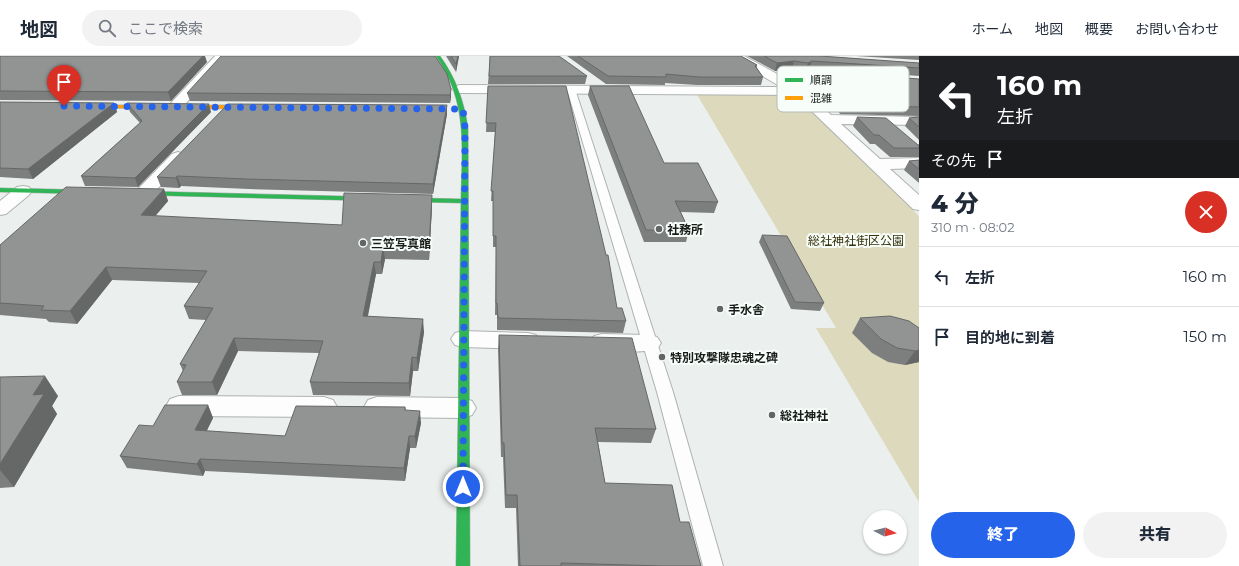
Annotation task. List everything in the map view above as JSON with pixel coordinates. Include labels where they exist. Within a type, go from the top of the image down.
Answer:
[{"type":"street","points":[[176,106],[221,56]]},
{"type":"street","points":[[438,56],[453,76],[459,89],[464,201],[463,566]]},
{"type":"street","points":[[735,56],[777,79]]},
{"type":"street","points":[[587,77],[602,89]]},
{"type":"street","points":[[459,89],[777,91]]},
{"type":"street","points":[[72,106],[265,107]]},
{"type":"street","points":[[209,124],[226,107]]},
{"type":"street","points":[[822,112],[919,205]]},
{"type":"street","points":[[830,119],[919,121]]},
{"type":"street","points":[[887,120],[903,135]]},
{"type":"street","points":[[136,193],[188,147]]},
{"type":"street","points":[[877,164],[919,163]]},
{"type":"street","points":[[0,190],[98,192]]},
{"type":"street","points":[[0,210],[23,191]]},
{"type":"street","points":[[136,193],[464,201]]},
{"type":"street","points":[[463,340],[548,341]]},
{"type":"street","points":[[580,342],[649,343]]},
{"type":"street","points":[[167,406],[463,408]]},
{"type":"lane","points":[[571,89],[691,482],[713,566]]},
{"type":"green space","name":"総社神社街区公園","points":[[696,93],[777,93],[777,112],[813,112],[919,216],[919,502],[816,328],[836,328]]},
{"type":"building","points":[[0,56],[203,56],[168,92],[0,91]]},
{"type":"building","points":[[221,56],[435,56],[447,74],[451,89],[450,95],[187,93]]},
{"type":"building","points":[[451,56],[458,56],[456,64]]},
{"type":"building","points":[[490,56],[559,56],[587,76],[489,76]]},
{"type":"building","points":[[578,56],[741,56],[757,65],[755,66],[763,77],[699,77],[666,74],[666,77],[608,76]]},
{"type":"building","points":[[764,56],[820,56],[919,63],[919,68],[909,67],[909,66],[812,61],[808,63],[794,61],[777,63]]},
{"type":"building","points":[[909,78],[919,79],[919,107],[909,107]]},
{"type":"building","points":[[488,86],[566,86],[606,255],[608,255],[617,308],[622,308],[626,321],[498,318],[496,303],[496,236],[493,236],[493,191],[491,191],[496,123],[486,123]]},
{"type":"building","points":[[590,86],[629,86],[664,163],[698,163],[718,202],[675,201],[689,230],[646,230]]},
{"type":"building","points":[[0,102],[114,103],[28,169],[0,168]]},
{"type":"building","points":[[127,103],[209,104],[135,178],[81,176],[142,121]]},
{"type":"building","points":[[228,104],[447,105],[433,184],[177,176],[176,178],[157,177]]},
{"type":"building","points":[[857,117],[886,118],[919,145],[919,148],[894,148],[879,135],[874,135]]},
{"type":"building","points":[[919,117],[919,127],[909,118]]},
{"type":"building","points":[[919,160],[919,169],[909,161]]},
{"type":"building","points":[[66,187],[164,189],[141,215],[342,225],[344,193],[432,195],[429,247],[383,247],[381,262],[374,262],[363,316],[423,319],[417,358],[412,357],[409,383],[310,382],[323,341],[234,338],[212,382],[177,382],[186,365],[180,364],[213,308],[184,306],[207,271],[106,267],[70,311],[41,310],[44,306],[0,303],[0,245]]},
{"type":"building","points":[[762,235],[787,236],[824,303],[795,302]]},
{"type":"building","points":[[890,316],[909,321],[919,328],[919,350],[915,351],[897,348],[881,339],[860,318]]},
{"type":"building","points":[[499,335],[632,338],[656,429],[595,428],[605,483],[672,485],[680,522],[689,522],[701,566],[561,563],[561,566],[520,566],[517,495],[506,495],[504,443],[502,443]]},
{"type":"building","points":[[45,376],[33,395],[44,394],[0,464],[0,377]]},
{"type":"building","points":[[165,405],[208,405],[195,430],[285,436],[296,406],[405,407],[405,410],[420,411],[415,436],[409,436],[404,468],[200,459],[197,464],[120,456],[139,425],[153,426]]},
{"type":"traffic: fast","points":[[438,56],[444,64],[457,90],[465,128],[463,566]]},
{"type":"traffic: fast","points":[[0,190],[91,192]]},
{"type":"traffic: fast","points":[[137,193],[464,201]]},
{"type":"traffic: slow","points":[[85,106],[254,107]]},
{"type":"place","name":"社務所","points":[[659,229]]},
{"type":"place","name":"三笠写真館","points":[[363,243]]},
{"type":"place","name":"手水舎","points":[[720,309]]},
{"type":"place","name":"特別攻撃隊忠魂之碑","points":[[662,357]]},
{"type":"place","name":"総社神社","points":[[772,415]]},
{"type":"route","points":[[64,106],[463,109],[465,128],[463,487]]}]
